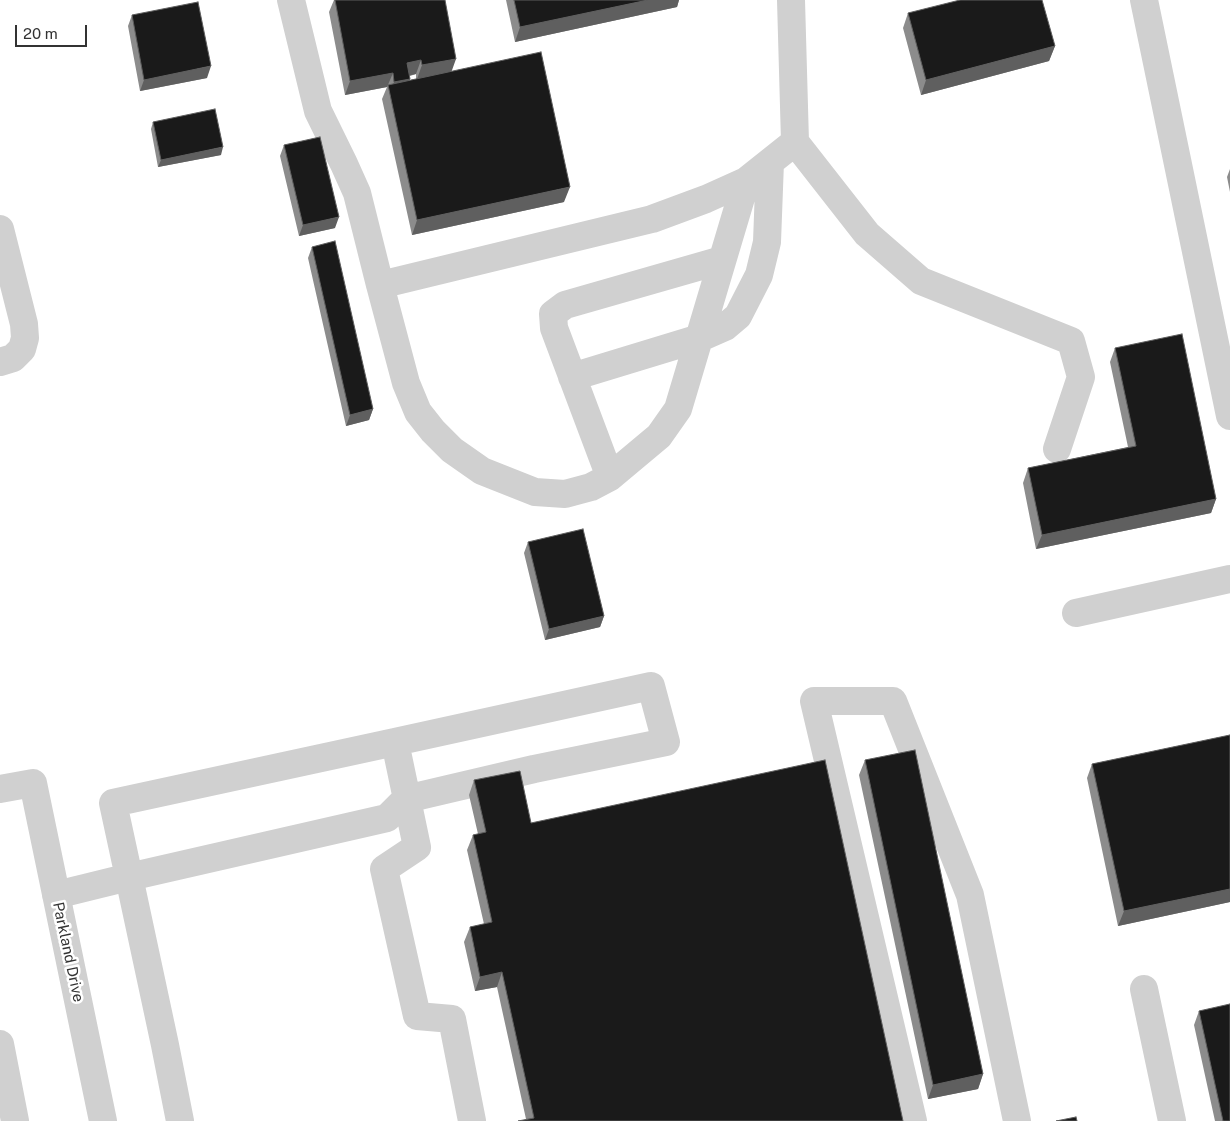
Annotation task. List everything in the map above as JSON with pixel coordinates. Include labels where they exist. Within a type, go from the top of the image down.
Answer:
[{"type":"street","points":[[291,0],[318,111],[356,193],[406,383],[418,412],[433,431],[452,450],[482,471],[535,492],[565,494],[591,487],[610,477],[659,436],[678,409],[746,181]]},
{"type":"street","points":[[790,0],[795,142],[867,234],[921,281],[1071,342],[1081,377],[1057,449]]},
{"type":"street","points":[[1144,0],[1219,311],[1229,403]]},
{"type":"street","points":[[380,285],[652,219],[706,199],[746,181],[795,142]]},
{"type":"street","points":[[572,376],[700,338],[724,327],[738,316],[759,275],[767,242],[770,162]]},
{"type":"street","points":[[0,229],[24,324],[25,338],[22,350],[13,358],[0,362]]},
{"type":"street","points":[[610,477],[554,328],[553,314],[565,305],[722,260]]},
{"type":"street","points":[[1076,613],[1230,579]]},
{"type":"street","points":[[56,895],[129,877],[387,818],[406,799],[534,769],[666,742],[651,686],[113,803],[129,877],[165,1044],[180,1121]]},
{"type":"street","points":[[913,1121],[814,701],[893,701],[970,895],[1017,1121]]},
{"type":"street","points":[[396,742],[417,848],[384,869],[417,1016],[452,1019],[472,1121]]},
{"type":"street","name":"Parkland Drive","points":[[0,789],[33,782],[103,1121]]},
{"type":"street","points":[[1144,990],[1172,1121]]},
{"type":"street","points":[[0,1044],[15,1121]]},
{"type":"building","points":[[335,0],[445,0],[456,59],[422,65],[421,60],[407,63],[410,79],[394,82],[393,73],[350,81]]},
{"type":"building","points":[[514,0],[648,0],[520,27]]},
{"type":"building","points":[[960,0],[1042,0],[1055,46],[926,80],[908,13]]},
{"type":"building","points":[[198,2],[211,66],[144,80],[132,15]]},
{"type":"building","points":[[541,52],[570,187],[417,220],[388,85]]},
{"type":"building","points":[[215,109],[223,147],[161,160],[153,122]]},
{"type":"building","points":[[320,137],[339,217],[303,225],[284,145]]},
{"type":"building","points":[[335,241],[373,409],[350,415],[312,247]]},
{"type":"building","points":[[1182,334],[1216,499],[1042,535],[1028,468],[1136,446],[1115,348]]},
{"type":"building","points":[[583,529],[604,616],[549,629],[528,542]]},
{"type":"building","points":[[1230,735],[1230,889],[1124,911],[1092,764]]},
{"type":"building","points":[[915,750],[983,1074],[933,1085],[865,760]]},
{"type":"building","points":[[825,760],[903,1121],[518,1121],[534,1118],[502,972],[480,977],[470,927],[492,922],[473,835],[486,832],[474,780],[520,771],[531,823]]},
{"type":"building","points":[[1230,1004],[1230,1121],[1223,1121],[1199,1011]]},
{"type":"building","points":[[1076,1117],[1077,1121],[1056,1121]]}]
